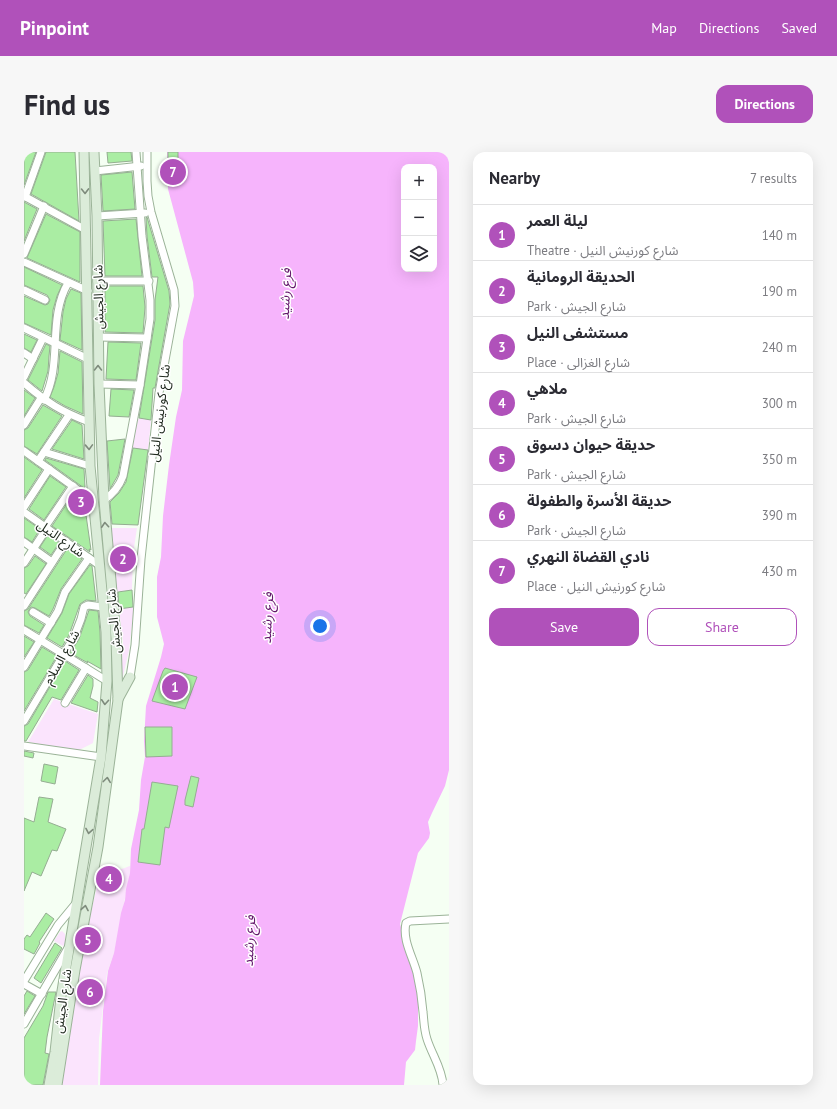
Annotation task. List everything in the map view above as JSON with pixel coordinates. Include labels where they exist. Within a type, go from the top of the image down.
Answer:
[{"type":"main road","name":"شارع الجيش","points":[[50,1085],[70,944],[101,757],[106,681],[106,638],[90,466],[88,292],[84,152]]},
{"type":"main road","name":"شارع الجيش","points":[[57,1085],[78,948],[98,847],[118,700],[116,638],[108,568],[98,384],[97,216],[94,152]]},
{"type":"main road","points":[[118,700],[130,677]]},
{"type":"street","points":[[41,152],[25,196],[86,230]]},
{"type":"street","points":[[104,500],[118,488],[123,476],[140,385],[150,313],[149,281],[142,236],[136,152]]},
{"type":"street","name":"شارع كورنيش النيل","points":[[130,677],[135,645],[141,559],[159,393],[175,306],[174,290],[151,212],[147,181],[147,152]]},
{"type":"street","points":[[94,172],[147,165]]},
{"type":"street","points":[[24,254],[26,245],[44,206]]},
{"type":"street","points":[[97,216],[141,214],[151,212]]},
{"type":"street","points":[[24,262],[88,292]]},
{"type":"street","points":[[97,281],[149,281]]},
{"type":"street","points":[[24,425],[50,386],[57,310],[63,291],[68,283]]},
{"type":"street","points":[[24,290],[45,300]]},
{"type":"street","points":[[24,328],[88,359]]},
{"type":"street","points":[[98,337],[147,338]]},
{"type":"street","points":[[24,377],[43,338]]},
{"type":"street","points":[[24,353],[33,359]]},
{"type":"street","points":[[24,384],[42,399],[69,415],[89,422]]},
{"type":"street","points":[[98,384],[140,385]]},
{"type":"street","points":[[38,461],[69,415]]},
{"type":"street","points":[[44,452],[90,466]]},
{"type":"street","points":[[25,454],[50,469],[92,500]]},
{"type":"street","points":[[24,507],[50,469]]},
{"type":"street","points":[[24,563],[73,486]]},
{"type":"street","name":"شارع النيل","points":[[24,512],[99,565]]},
{"type":"street","points":[[25,603],[66,541]]},
{"type":"street","points":[[24,542],[52,562]]},
{"type":"street","points":[[24,667],[60,607],[65,592],[89,558]]},
{"type":"street","name":"شارع السلام","points":[[24,721],[78,628],[85,606],[103,607]]},
{"type":"street","points":[[33,612],[51,623]]},
{"type":"street","points":[[24,630],[106,681]]},
{"type":"street","points":[[65,703],[86,668]]},
{"type":"street","points":[[24,746],[101,757]]},
{"type":"street","points":[[42,994],[24,983],[58,925],[77,902]]},
{"type":"street","points":[[443,1085],[442,1073],[426,1036],[421,994],[415,966],[408,948],[405,927],[406,923],[410,921],[449,919]]},
{"type":"street","points":[[24,1024],[70,944]]},
{"type":"shaded area","points":[[133,418],[151,420],[148,450],[130,448]]},
{"type":"shaded area","points":[[110,528],[137,528],[133,554],[132,590],[116,592]]},
{"type":"shaded area","points":[[134,607],[129,650],[121,685],[123,642],[119,609]]},
{"type":"shaded area","points":[[54,699],[98,714],[93,743],[77,751],[28,742]]},
{"type":"shaded area","points":[[102,865],[109,870],[119,870],[130,866],[130,873],[114,953],[107,973],[99,1039],[98,1085],[62,1085],[80,959]]},
{"type":"shaded area","points":[[62,931],[65,934],[65,947],[54,941]]},
{"type":"water","name":"فرع رشيد","points":[[167,152],[449,152],[449,770],[445,786],[428,822],[430,833],[429,838],[418,853],[400,924],[418,985],[418,1026],[415,1050],[406,1062],[404,1085],[100,1085],[103,1011],[108,971],[114,953],[130,873],[131,849],[139,810],[141,780],[145,757],[144,741],[146,706],[164,644],[157,617],[157,577],[161,557],[163,516],[169,465],[176,417],[182,390],[183,341],[194,296],[193,282],[168,189]]},
{"type":"building","points":[[24,152],[36,152],[24,185]]},
{"type":"building","points":[[46,152],[75,152],[79,221],[31,194]]},
{"type":"building","points":[[107,152],[131,152],[132,161],[108,163]]},
{"type":"building","points":[[168,152],[178,152],[178,179],[168,179]]},
{"type":"building","points":[[132,172],[135,209],[103,211],[101,175]]},
{"type":"building","points":[[24,202],[37,209],[24,241]]},
{"type":"building","points":[[46,214],[80,232],[80,282],[27,258]]},
{"type":"building","points":[[147,217],[169,291],[170,304],[155,388],[153,388],[151,420],[139,418],[155,320],[155,300],[158,277],[152,277],[147,236]]},
{"type":"building","points":[[136,219],[142,276],[105,276],[103,221]]},
{"type":"building","points":[[24,267],[62,285],[53,310],[51,335],[24,323],[24,296],[45,305],[48,304],[50,300],[47,295],[24,285]]},
{"type":"building","points":[[105,286],[143,286],[145,307],[143,333],[105,332]]},
{"type":"building","points":[[71,289],[81,293],[82,350],[60,340],[63,312],[66,299]]},
{"type":"building","points":[[24,334],[37,340],[31,352],[24,348]]},
{"type":"building","points":[[108,342],[141,343],[136,380],[106,379]]},
{"type":"building","points":[[46,344],[50,346],[48,371],[42,391],[28,380]]},
{"type":"building","points":[[60,351],[82,362],[83,414],[50,397],[58,373]]},
{"type":"building","points":[[111,389],[134,390],[129,417],[109,416]]},
{"type":"building","points":[[24,390],[35,398],[24,416]]},
{"type":"building","points":[[43,405],[62,416],[37,454],[24,446],[24,430],[28,428]]},
{"type":"building","points":[[72,420],[82,425],[84,459],[52,449]]},
{"type":"building","points":[[125,439],[118,475],[110,489],[107,441]]},
{"type":"building","points":[[133,448],[148,450],[138,525],[112,524],[110,502],[119,493],[126,482]]},
{"type":"building","points":[[24,457],[42,470],[24,498]]},
{"type":"building","points":[[46,458],[84,469],[85,487],[84,488],[45,460]]},
{"type":"building","points":[[50,476],[66,487],[44,520],[29,509]]},
{"type":"building","points":[[74,493],[84,501],[91,550],[89,549],[90,552],[52,526]]},
{"type":"building","points":[[24,518],[40,529],[32,542],[24,537]]},
{"type":"building","points":[[48,535],[59,543],[51,555],[40,547]]},
{"type":"building","points":[[67,549],[82,559],[61,589],[49,616],[35,608],[31,607],[29,610],[28,612],[30,616],[44,625],[39,633],[24,625],[24,611],[28,609]]},
{"type":"building","points":[[35,556],[46,564],[26,594],[24,593],[24,568],[28,566]]},
{"type":"building","points":[[90,565],[92,566],[96,601],[86,600],[80,604],[69,635],[62,647],[47,638],[62,613],[69,594]]},
{"type":"building","points":[[132,590],[133,607],[119,609],[118,592]]},
{"type":"building","points":[[89,610],[98,611],[101,669],[70,653],[79,639]]},
{"type":"building","points":[[24,636],[34,642],[24,657]]},
{"type":"building","points":[[42,647],[57,656],[24,711],[24,672],[28,670]]},
{"type":"building","points":[[65,661],[79,670],[61,700],[52,697],[26,741],[24,741],[24,726],[28,724]]},
{"type":"building","points":[[165,668],[197,677],[185,709],[152,701]]},
{"type":"building","points":[[88,675],[93,679],[90,698],[98,702],[97,712],[71,703]]},
{"type":"building","points":[[145,727],[172,727],[172,756],[146,757]]},
{"type":"building","points":[[24,751],[34,753],[33,758],[24,756]]},
{"type":"building","points":[[44,764],[58,767],[55,784],[41,781]]},
{"type":"building","points":[[191,776],[199,778],[193,807],[185,805]]},
{"type":"building","points":[[152,782],[178,786],[169,828],[165,827],[160,865],[138,862],[142,829],[144,829]]},
{"type":"building","points":[[39,797],[53,799],[48,822],[66,829],[57,851],[52,850],[41,876],[32,872],[24,891],[24,818],[34,822]]},
{"type":"building","points":[[46,913],[54,919],[39,942],[40,943],[34,954],[24,949],[24,939],[27,935],[30,937]]},
{"type":"building","points":[[55,943],[62,948],[41,983],[34,978]]},
{"type":"building","points":[[27,991],[35,996],[24,1014],[24,996]]},
{"type":"building","points":[[48,992],[56,992],[47,1037],[45,1053],[49,1054],[43,1085],[24,1085],[24,1038],[43,1006]]},
{"type":"place","name":"نادي القضاة النهري","points":[[173,172]]},
{"type":"place","name":"مستشفى النيل","points":[[81,502]]},
{"type":"place","name":"الحديقة الرومانية","points":[[123,559]]},
{"type":"place","name":"ليلة العمر","points":[[175,687]]},
{"type":"place","name":"ملاهي","points":[[109,879]]},
{"type":"place","name":"حديقة حيوان دسوق","points":[[88,940]]},
{"type":"place","name":"حديقة الأسرة والطفولة","points":[[90,992]]}]
